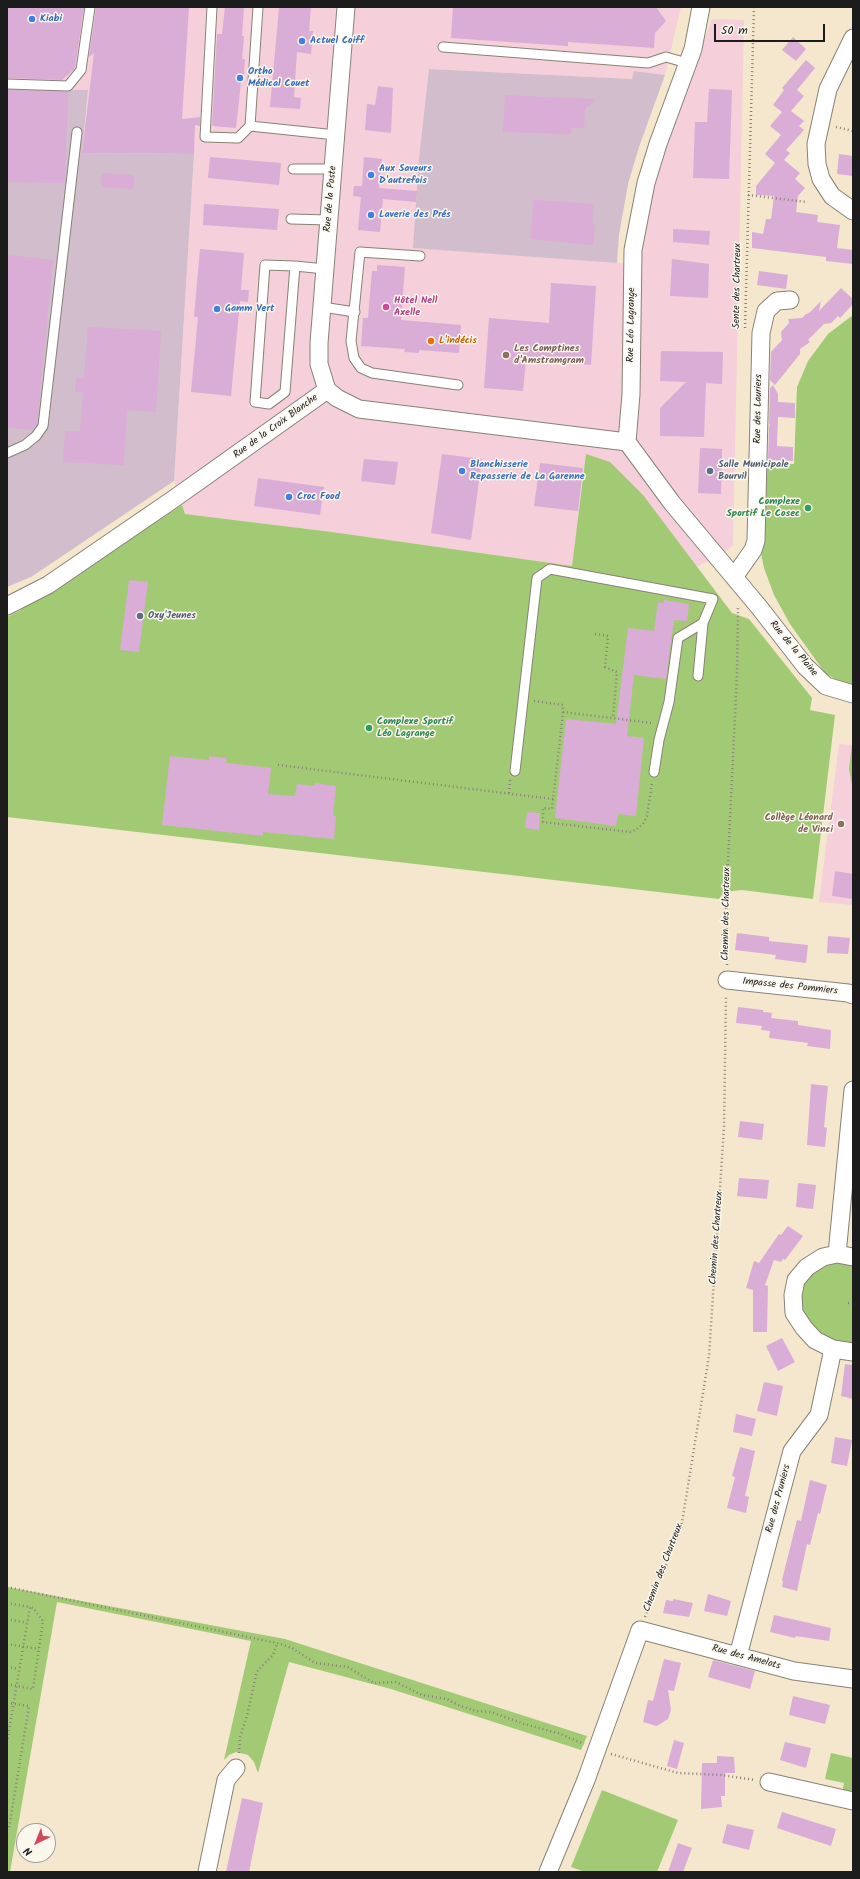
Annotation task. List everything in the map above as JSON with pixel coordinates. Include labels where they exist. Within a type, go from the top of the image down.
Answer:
[{"type":"street","name":"Rue de la Poste","points":[[327,390],[319,364],[322,307],[346,7]]},
{"type":"street","name":"Rue Léo Lagrange","points":[[627,442],[631,394],[633,250],[646,183],[658,144],[692,49],[701,7]]},
{"type":"street","points":[[853,38],[828,89],[816,144],[817,164],[821,180],[832,196],[853,211]]},
{"type":"street","name":"Rue des Lauriers","points":[[734,577],[750,555],[756,541],[761,333],[766,311],[777,301],[790,300]]},
{"type":"street","name":"Rue de la Croix Blanche","points":[[7,606],[48,585],[175,498],[327,390],[337,398],[359,409],[627,442]]},
{"type":"street","points":[[627,442],[672,503],[734,577]]},
{"type":"street","name":"Rue de la Plaine","points":[[734,577],[805,666],[826,686],[853,694]]},
{"type":"street","name":"Impasse des Pommiers","points":[[727,980],[848,993],[853,995]]},
{"type":"street","points":[[853,1090],[845,1255],[823,1257],[808,1267],[796,1280],[793,1295],[794,1313],[804,1328],[816,1340],[833,1349],[853,1352]]},
{"type":"street","name":"Rue des Pruniers","points":[[738,1656],[792,1451],[819,1415],[833,1349]]},
{"type":"street","points":[[548,1872],[597,1750],[640,1630]]},
{"type":"street","name":"Rue des Amelots","points":[[640,1630],[794,1670],[853,1679]]},
{"type":"street","points":[[207,1872],[226,1780],[236,1768]]},
{"type":"street","points":[[769,1782],[853,1801]]},
{"type":"lane","points":[[7,84],[68,86],[80,70],[90,7]]},
{"type":"lane","points":[[212,7],[205,137],[238,138],[250,126],[258,7]]},
{"type":"lane","points":[[443,46],[648,63],[666,57],[687,63]]},
{"type":"lane","points":[[250,126],[336,135]]},
{"type":"lane","points":[[7,453],[25,444],[36,436],[43,426],[77,132]]},
{"type":"lane","points":[[293,169],[333,169]]},
{"type":"lane","points":[[291,219],[329,220]]},
{"type":"lane","points":[[420,256],[360,252],[351,341],[354,358],[361,368],[372,373],[458,385]]},
{"type":"lane","points":[[295,266],[285,392],[269,404],[255,402],[265,265],[295,266],[325,269]]},
{"type":"lane","points":[[322,307],[355,312]]},
{"type":"lane","points":[[515,771],[537,578],[550,569],[713,599],[703,623],[698,676]]},
{"type":"lane","points":[[654,772],[663,724],[669,702],[678,638],[703,623]]},
{"type":"path","name":"Sente des Chartreux","points":[[745,333],[754,7]]},
{"type":"path","points":[[748,195],[807,202]]},
{"type":"path","name":"Chemin des Chartreux","points":[[640,1630],[681,1529],[709,1356],[724,1127],[724,1019],[727,980],[726,903],[738,673],[740,616],[738,603]]},
{"type":"path","points":[[595,634],[608,636],[605,667],[618,672],[613,718]]},
{"type":"path","points":[[523,700],[563,705],[554,799],[552,809],[543,808],[543,822],[630,832],[644,824],[647,816],[654,772]]},
{"type":"path","points":[[563,712],[663,724]]},
{"type":"path","points":[[278,765],[554,799]]},
{"type":"path","points":[[848,1302],[853,1303]]},
{"type":"path","points":[[7,1587],[277,1643],[292,1648],[315,1662],[348,1667],[374,1683],[384,1684],[396,1682],[418,1694],[447,1699],[458,1705],[476,1711],[491,1712],[524,1724],[550,1730],[597,1750],[678,1773],[721,1775],[769,1782]]},
{"type":"path","points":[[7,1603],[33,1608],[43,1621],[33,1689],[7,1684]]},
{"type":"path","points":[[7,1742],[30,1607]]},
{"type":"path","points":[[7,1619],[27,1623]]},
{"type":"path","points":[[236,1768],[240,1736],[247,1716],[256,1675],[258,1670],[273,1654],[277,1643]]},
{"type":"path","points":[[7,1644],[40,1649]]},
{"type":"path","points":[[7,1667],[19,1669]]},
{"type":"path","points":[[7,1702],[29,1706],[9,1828],[7,1828]]},
{"type":"path","points":[[7,1811],[11,1812]]},
{"type":"shaded area","points":[[7,7],[681,7],[665,75],[634,71],[633,79],[429,69],[419,158],[414,247],[641,265],[647,209],[666,145],[712,19],[744,20],[733,545],[723,554],[696,567],[586,454],[572,566],[332,532],[185,514],[174,481],[194,154],[82,153],[88,90],[7,89]]},
{"type":"shaded area","points":[[429,69],[632,79],[634,71],[665,75],[639,147],[628,184],[619,235],[617,263],[413,248],[419,158]]},
{"type":"shaded area","points":[[7,89],[88,90],[82,153],[194,154],[174,481],[31,577],[7,587]]},
{"type":"shaded area","name":"Collège Léonard de Vinci","points":[[839,744],[853,745],[853,905],[819,902]]},
{"type":"green space","name":"Complexe Sportif Le Cosec","points":[[853,315],[853,685],[843,684],[825,673],[790,624],[774,595],[764,568],[761,553],[763,464],[794,464],[797,387],[808,361],[828,334]]},
{"type":"green space","name":"Complexe Sportif Léo Lagrange","points":[[586,454],[610,462],[643,495],[732,613],[749,619],[812,698],[810,710],[835,715],[813,899],[742,890],[724,892],[719,899],[7,817],[7,617],[19,611],[182,505],[185,514],[332,532],[572,566]]},
{"type":"green space","points":[[853,745],[853,790],[849,769]]},
{"type":"green space","points":[[827,1261],[853,1263],[853,1345],[820,1337],[796,1307],[802,1280]]},
{"type":"green space","points":[[7,1587],[285,1639],[587,1736],[581,1750],[391,1689],[289,1662],[258,1773],[254,1762],[248,1755],[236,1752],[229,1755],[224,1760],[251,1641],[57,1602],[19,1823],[16,1823],[16,1838],[10,1872],[7,1872]]},
{"type":"green space","points":[[831,1753],[853,1758],[853,1793],[842,1793],[844,1783],[825,1779]]},
{"type":"green space","points":[[602,1790],[678,1820],[657,1872],[585,1872],[571,1867]]},
{"type":"building","points":[[7,7],[84,7],[75,68],[62,80],[7,78]]},
{"type":"building","points":[[96,7],[189,7],[182,119],[200,117],[200,126],[195,125],[194,154],[82,153],[94,53],[89,57]]},
{"type":"building","points":[[225,7],[244,7],[242,59],[245,59],[236,128],[212,126],[217,34],[222,34]]},
{"type":"building","points":[[311,7],[309,31],[313,31],[311,54],[297,52],[294,97],[301,98],[300,109],[270,107],[279,8]]},
{"type":"building","points":[[453,7],[656,7],[666,21],[655,33],[654,48],[568,42],[568,46],[451,38]]},
{"type":"building","points":[[793,37],[806,49],[796,61],[782,50]]},
{"type":"building","points":[[806,60],[815,68],[797,90],[804,96],[791,111],[804,121],[799,126],[804,130],[786,150],[790,153],[784,160],[800,173],[795,179],[805,188],[798,196],[796,212],[818,215],[817,222],[840,225],[837,248],[853,250],[853,264],[826,261],[826,257],[752,248],[752,232],[763,234],[766,219],[771,219],[774,196],[756,195],[756,186],[775,163],[765,154],[781,135],[770,126],[782,112],[773,105],[784,90],[782,88]]},
{"type":"building","points":[[378,86],[393,88],[391,133],[365,130],[367,104],[375,105]]},
{"type":"building","points":[[709,89],[732,90],[729,179],[693,178],[695,122],[707,122]]},
{"type":"building","points":[[7,90],[68,92],[65,183],[7,182]]},
{"type":"building","points":[[505,95],[597,99],[585,109],[584,128],[571,128],[571,134],[503,132]]},
{"type":"building","points":[[839,154],[853,156],[853,176],[837,174]]},
{"type":"building","points":[[210,157],[281,163],[279,185],[208,178]]},
{"type":"building","points":[[364,157],[382,159],[379,188],[417,191],[416,202],[383,199],[380,232],[358,230],[361,197],[353,196],[354,186],[362,186]]},
{"type":"building","points":[[102,173],[134,175],[133,189],[101,187]]},
{"type":"building","points":[[534,200],[594,204],[592,224],[595,224],[593,245],[530,239]]},
{"type":"building","points":[[204,204],[279,209],[277,230],[203,225]]},
{"type":"building","points":[[673,229],[710,231],[709,245],[673,242]]},
{"type":"building","name":"Gamm Vert","points":[[200,249],[244,253],[241,290],[249,290],[248,302],[240,301],[231,396],[191,392],[198,317],[194,317]]},
{"type":"building","points":[[7,255],[53,260],[37,424],[33,430],[7,427]]},
{"type":"building","points":[[672,259],[709,264],[708,298],[670,296]]},
{"type":"building","name":"Hôtel Nell Axelle","points":[[377,265],[405,267],[401,320],[461,325],[459,353],[419,350],[419,353],[404,352],[405,349],[361,346],[363,318],[368,318],[372,271],[377,271]]},
{"type":"building","points":[[759,271],[788,275],[786,289],[757,285]]},
{"type":"building","points":[[551,283],[596,286],[591,365],[526,361],[523,391],[484,388],[489,318],[549,323]]},
{"type":"building","points":[[841,288],[853,299],[853,304],[840,318],[838,316],[831,323],[824,324],[808,340],[810,342],[800,349],[800,354],[775,385],[770,380],[771,352],[782,340],[781,332],[789,323],[788,319],[802,318],[821,301],[819,311]]},
{"type":"building","points":[[88,327],[161,331],[156,412],[127,410],[124,465],[63,462],[65,431],[80,431],[83,392],[75,392],[76,378],[84,378]]},
{"type":"building","points":[[661,351],[723,352],[722,384],[706,383],[704,437],[660,436],[660,408],[686,382],[660,381]]},
{"type":"building","points":[[773,385],[778,394],[778,402],[795,403],[795,418],[778,417],[777,446],[793,447],[793,461],[768,460],[770,388]]},
{"type":"building","name":"Salle Municipale Bourvil","points":[[700,448],[722,449],[721,494],[698,493]]},
{"type":"building","points":[[442,454],[482,459],[471,540],[431,533]]},
{"type":"building","points":[[364,459],[398,462],[395,485],[361,481]]},
{"type":"building","points":[[540,463],[583,468],[578,511],[534,506]]},
{"type":"building","name":"Croc Food","points":[[258,478],[324,487],[320,515],[254,506]]},
{"type":"building","name":"Oxy'Jeunes","points":[[129,580],[148,582],[139,652],[120,650]]},
{"type":"building","points":[[664,600],[689,604],[687,621],[674,620],[666,679],[634,675],[627,736],[644,738],[636,816],[618,814],[616,826],[555,818],[566,719],[616,724],[628,628],[654,631],[658,602],[664,603]]},
{"type":"building","points":[[170,756],[209,760],[209,756],[227,758],[226,763],[271,768],[268,794],[295,796],[297,784],[315,786],[315,783],[336,786],[333,816],[336,816],[334,839],[263,832],[263,836],[162,825]]},
{"type":"building","points":[[527,812],[540,813],[539,830],[525,828]]},
{"type":"building","points":[[835,871],[853,874],[853,899],[832,896]]},
{"type":"building","points":[[737,933],[769,937],[769,941],[808,945],[806,963],[775,959],[776,955],[735,950]]},
{"type":"building","points":[[828,936],[850,938],[848,954],[827,953]]},
{"type":"building","points":[[738,1007],[763,1010],[763,1012],[772,1013],[771,1018],[798,1021],[798,1025],[831,1030],[830,1049],[807,1046],[808,1043],[769,1038],[770,1031],[761,1030],[762,1026],[736,1023]]},
{"type":"building","points":[[811,1084],[828,1086],[824,1127],[827,1128],[825,1147],[807,1145]]},
{"type":"building","points":[[740,1121],[764,1124],[762,1140],[738,1137]]},
{"type":"building","points":[[739,1178],[769,1180],[767,1199],[737,1196]]},
{"type":"building","points":[[798,1183],[816,1185],[813,1209],[796,1207]]},
{"type":"building","points":[[788,1226],[803,1236],[785,1260],[783,1259],[781,1262],[774,1260],[765,1285],[768,1286],[767,1332],[753,1332],[753,1290],[746,1288],[754,1261],[759,1263],[779,1234],[781,1235]]},
{"type":"building","points":[[782,1338],[795,1362],[778,1371],[766,1346]]},
{"type":"building","points":[[845,1364],[853,1365],[853,1399],[841,1396]]},
{"type":"building","points":[[764,1382],[783,1386],[777,1416],[757,1411]]},
{"type":"building","points":[[736,1414],[756,1419],[752,1436],[733,1432]]},
{"type":"building","points":[[835,1437],[852,1440],[847,1466],[831,1463]]},
{"type":"building","points":[[740,1447],[755,1451],[745,1496],[749,1497],[746,1513],[727,1508],[735,1477],[732,1476]]},
{"type":"building","points":[[810,1480],[827,1485],[810,1545],[807,1544],[797,1591],[782,1587],[782,1580],[797,1520],[801,1521]]},
{"type":"building","points":[[708,1594],[731,1601],[727,1616],[704,1611]]},
{"type":"building","points":[[673,1599],[693,1603],[689,1617],[663,1613],[666,1600],[673,1601]]},
{"type":"building","points":[[774,1615],[831,1628],[829,1641],[796,1636],[795,1638],[770,1632]]},
{"type":"building","points":[[664,1659],[681,1663],[674,1691],[668,1690],[671,1710],[668,1719],[657,1726],[643,1722],[648,1700],[653,1701]]},
{"type":"building","points":[[713,1660],[755,1671],[750,1689],[708,1677]]},
{"type":"building","points":[[793,1696],[830,1705],[825,1724],[789,1715]]},
{"type":"building","points":[[674,1740],[684,1743],[677,1769],[667,1766]]},
{"type":"building","points":[[785,1742],[811,1748],[806,1768],[780,1760]]},
{"type":"building","points":[[717,1756],[734,1757],[735,1773],[725,1773],[725,1796],[721,1796],[722,1807],[701,1809],[702,1763],[717,1763]]},
{"type":"building","points":[[242,1798],[263,1803],[249,1872],[226,1872]]},
{"type":"building","points":[[782,1812],[836,1829],[831,1846],[777,1828]]},
{"type":"building","points":[[727,1824],[754,1830],[749,1850],[722,1843]]},
{"type":"building","points":[[678,1843],[692,1848],[683,1872],[668,1872]]},
{"type":"place","name":"Kiabi","points":[[32,19]]},
{"type":"place","name":"Actuel Coiff","points":[[302,41]]},
{"type":"place","name":"Ortho Médical Couet","points":[[240,78]]},
{"type":"place","name":"Aux Saveurs D'autrefois","points":[[371,175]]},
{"type":"place","name":"Laverie des Prés","points":[[371,215]]},
{"type":"place","name":"Hôtel Nell Axelle","points":[[386,307]]},
{"type":"place","name":"Gamm Vert","points":[[217,309]]},
{"type":"place","name":"L'indécis","points":[[431,341]]},
{"type":"place","name":"Les Comptines d'Amstramgram","points":[[506,355]]},
{"type":"place","name":"Blanchisserie Repasserie de La Garenne","points":[[462,471]]},
{"type":"place","name":"Salle Municipale Bourvil","points":[[710,471]]},
{"type":"place","name":"Croc Food","points":[[289,497]]},
{"type":"place","name":"Complexe Sportif Le Cosec","points":[[808,508]]},
{"type":"place","name":"Oxy'Jeunes","points":[[140,616]]},
{"type":"place","name":"Complexe Sportif Léo Lagrange","points":[[369,728]]},
{"type":"place","name":"Collège Léonard de Vinci","points":[[841,824]]}]
